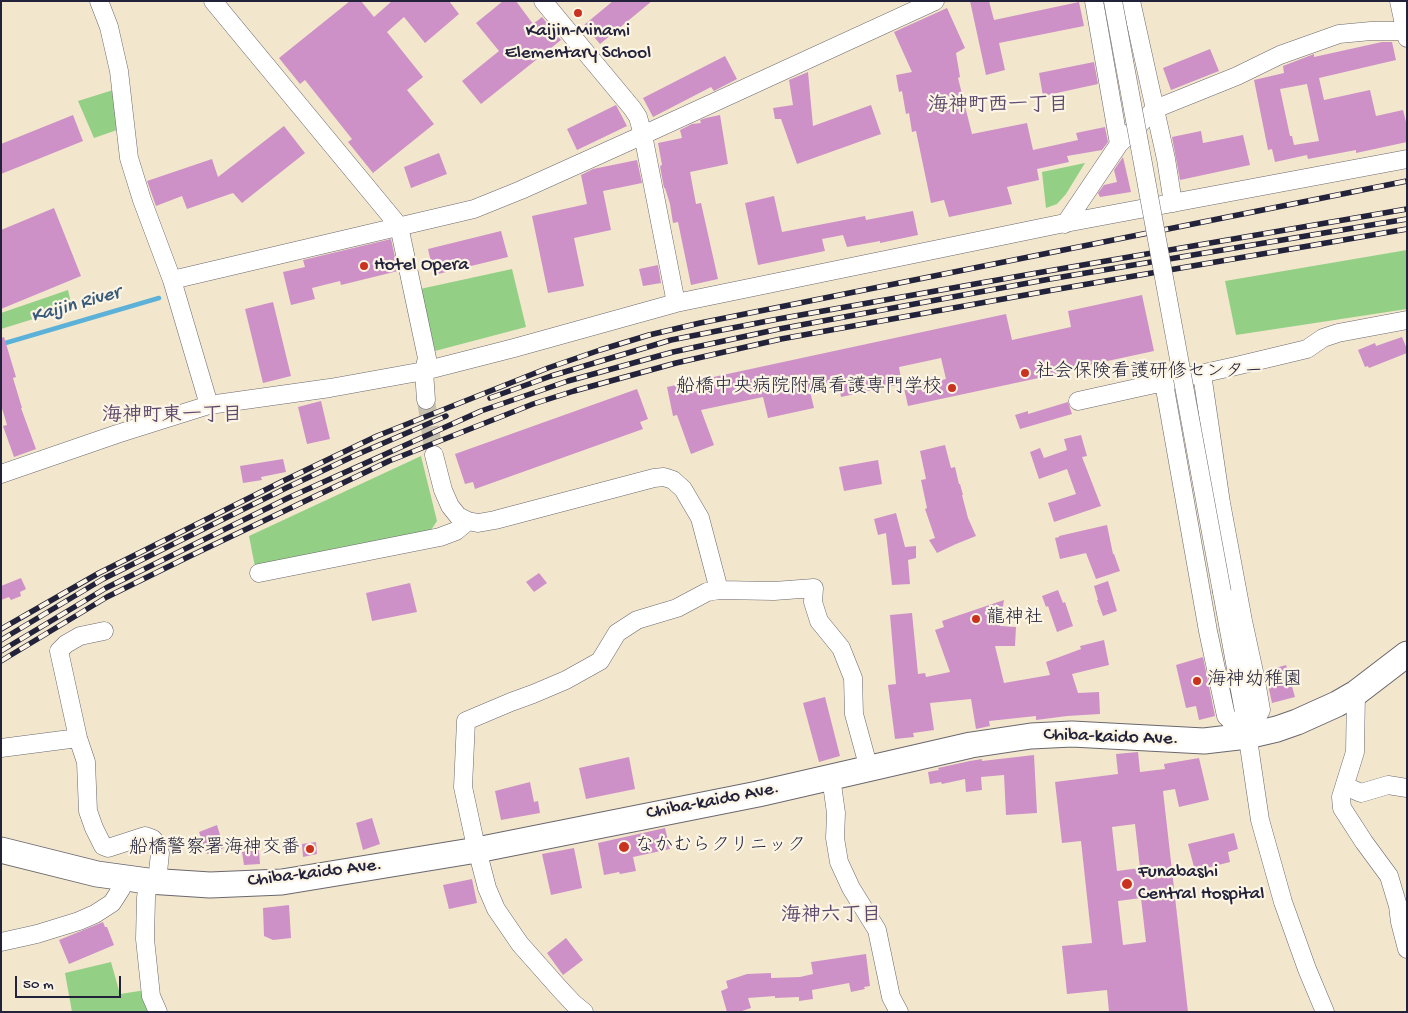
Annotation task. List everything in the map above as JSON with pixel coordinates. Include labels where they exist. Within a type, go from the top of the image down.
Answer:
[{"type":"highway","name":"Chiba-kaido Ave.","points":[[1,850],[97,874],[123,878],[210,886],[282,882],[477,850],[758,794],[972,745],[1031,736],[1081,734],[1204,741],[1247,736],[1277,729],[1338,704],[1356,693],[1407,654]]},
{"type":"street","points":[[99,1],[109,27],[119,71],[129,158],[142,200],[172,280],[209,405]]},
{"type":"street","points":[[212,1],[399,226],[427,358],[424,371],[426,400]]},
{"type":"street","points":[[543,1],[632,108],[638,118],[676,303]]},
{"type":"street","points":[[172,280],[474,209],[643,135],[935,1]]},
{"type":"street","points":[[1094,1],[1119,144]]},
{"type":"street","points":[[1113,1],[1222,592],[1259,811],[1283,902],[1325,1012]]},
{"type":"street","points":[[1131,1],[1166,159],[1173,203]]},
{"type":"street","points":[[1065,224],[1119,144],[1155,109],[1238,76],[1280,55],[1339,34],[1371,31],[1406,34],[1399,1]]},
{"type":"street","points":[[1,474],[209,405],[330,388],[424,371],[676,303],[1065,224],[1407,160]]},
{"type":"street","points":[[1078,401],[1307,349],[1323,338],[1338,333],[1407,320]]},
{"type":"street","points":[[1202,374],[1221,503],[1261,710],[1247,736]]},
{"type":"street","points":[[1164,383],[1206,622],[1226,716],[1247,736]]},
{"type":"street","points":[[434,455],[443,490],[450,506],[458,516],[478,523],[654,478],[664,476],[673,480],[682,489],[700,518],[719,590]]},
{"type":"street","points":[[259,573],[440,537],[456,531],[468,521]]},
{"type":"street","points":[[580,1011],[520,944],[496,909],[487,888],[463,787],[466,721],[566,680],[600,661],[617,633],[637,620],[677,608],[708,592],[719,590],[774,591],[814,588],[813,602],[819,621],[841,648],[853,678],[854,714],[866,758],[867,769]]},
{"type":"street","points":[[104,631],[80,636],[66,644],[59,651],[78,738],[86,762],[88,811],[100,842],[108,848],[145,836],[153,839],[160,853],[146,898],[145,939],[151,996],[158,1012]]},
{"type":"street","points":[[1356,693],[1355,752],[1341,797],[1342,808],[1364,842],[1390,876],[1407,949]]},
{"type":"street","points":[[1,748],[78,738]]},
{"type":"street","points":[[831,777],[836,813],[835,838],[839,862],[851,888],[877,930],[892,996],[899,1012]]},
{"type":"street","points":[[1345,786],[1361,793],[1388,786],[1407,788]]},
{"type":"street","points":[[1,942],[79,922],[96,914],[112,903],[121,889],[123,878]]},
{"type":"green space","points":[[113,90],[117,130],[94,138],[78,101]]},
{"type":"green space","points":[[1085,163],[1066,194],[1057,204],[1046,208],[1042,172]]},
{"type":"green space","points":[[1407,250],[1407,309],[1236,335],[1225,281]]},
{"type":"green space","points":[[512,269],[526,327],[435,351],[420,289]]},
{"type":"green space","points":[[68,290],[72,307],[1,329],[1,313]]},
{"type":"green space","points":[[421,456],[437,521],[429,533],[255,567],[249,536]]},
{"type":"green space","points":[[111,962],[120,994],[146,990],[155,1012],[72,1012],[65,973]]},
{"type":"building","points":[[350,1],[361,1],[374,17],[392,1],[449,1],[459,14],[425,43],[404,17],[387,32],[423,77],[407,90],[434,124],[373,173],[348,142],[352,139],[305,80],[300,84],[279,58]]},
{"type":"building","points":[[503,1],[516,1],[533,24],[542,17],[561,40],[481,104],[462,81],[499,51],[476,23]]},
{"type":"building","points":[[613,1],[652,1],[600,44],[584,25]]},
{"type":"building","points":[[970,1],[989,1],[994,20],[1079,2],[1084,26],[999,43],[1005,70],[986,75]]},
{"type":"building","points":[[947,8],[965,48],[956,53],[960,77],[958,78],[972,134],[1027,123],[1033,150],[1078,140],[1076,133],[1105,127],[1108,142],[1102,150],[1067,156],[1069,162],[1037,169],[1039,180],[1007,187],[1012,204],[949,217],[944,200],[931,203],[916,131],[912,132],[909,113],[906,114],[902,91],[899,92],[896,75],[912,72],[894,32]]},
{"type":"building","points":[[1382,42],[1392,42],[1396,60],[1319,78],[1324,100],[1370,90],[1376,116],[1403,110],[1407,126],[1407,142],[1356,153],[1356,150],[1308,159],[1307,155],[1275,162],[1272,149],[1268,150],[1254,80],[1284,73],[1283,66],[1314,54],[1314,57]],"holes":[[[1307,84],[1319,141],[1294,145],[1292,136],[1290,136],[1280,89]]]},
{"type":"building","points":[[1210,49],[1219,71],[1171,90],[1163,68]]},
{"type":"building","points":[[725,56],[737,79],[714,91],[711,87],[653,117],[643,98]]},
{"type":"building","points":[[1094,62],[1098,84],[1043,96],[1039,73]]},
{"type":"building","points":[[808,72],[813,126],[871,105],[881,134],[797,164],[781,119],[775,119],[773,108],[793,105],[789,80]]},
{"type":"building","points":[[616,105],[627,126],[577,150],[567,129]]},
{"type":"building","points":[[73,115],[83,141],[1,174],[1,144]]},
{"type":"building","points":[[720,115],[728,164],[690,172],[696,204],[701,203],[718,279],[691,285],[678,222],[673,223],[670,204],[664,188],[658,143],[682,138],[680,130],[692,124],[701,123],[700,120]]},
{"type":"building","points":[[284,126],[305,153],[242,203],[233,193],[187,209],[182,196],[156,206],[147,181],[212,159],[218,177]]},
{"type":"building","points":[[1201,131],[1203,143],[1243,135],[1250,165],[1180,180],[1172,137]]},
{"type":"building","points":[[439,153],[447,174],[411,188],[404,167]]},
{"type":"building","points":[[1123,157],[1131,192],[1100,197],[1098,193],[1104,185],[1117,182],[1114,170]]},
{"type":"building","points":[[637,160],[642,183],[603,191],[611,230],[574,238],[584,286],[548,293],[532,216],[587,204],[581,175],[593,169]]},
{"type":"building","points":[[774,196],[782,232],[865,216],[866,220],[913,211],[918,235],[880,243],[880,241],[847,247],[843,235],[822,239],[825,251],[758,265],[745,203]]},
{"type":"building","points":[[54,208],[81,276],[1,309],[1,230]]},
{"type":"building","points":[[501,231],[508,257],[434,275],[428,249]]},
{"type":"building","points":[[391,239],[398,271],[341,285],[340,281],[312,288],[315,299],[291,305],[283,272],[305,267],[303,260]]},
{"type":"building","points":[[658,265],[661,283],[643,286],[639,269]]},
{"type":"building","points":[[1142,295],[1154,351],[1075,368],[1076,370],[908,406],[904,388],[946,379],[941,358],[899,367],[902,384],[841,397],[838,381],[809,387],[814,408],[768,418],[763,397],[701,410],[714,445],[691,454],[677,415],[673,416],[667,387],[1006,314],[1012,340],[1071,327],[1068,311]]},
{"type":"building","points":[[273,302],[291,376],[263,383],[245,309]]},
{"type":"building","points":[[4,337],[16,377],[13,378],[21,408],[36,449],[14,457],[3,426],[7,425],[1,405],[1,338]]},
{"type":"building","points":[[1402,337],[1407,353],[1369,368],[1368,366],[1365,367],[1358,350],[1375,343],[1376,346]]},
{"type":"building","points":[[637,389],[648,419],[640,422],[643,429],[475,489],[473,482],[465,484],[455,454]]},
{"type":"building","points":[[321,401],[330,439],[307,444],[298,407]]},
{"type":"building","points":[[1068,402],[1072,414],[1020,429],[1015,415],[1028,411],[1028,414]]},
{"type":"building","points":[[1081,435],[1087,456],[1082,457],[1101,506],[1054,522],[1048,503],[1076,494],[1067,469],[1039,479],[1030,452],[1040,448],[1044,458],[1067,450],[1064,439]]},
{"type":"building","points":[[945,445],[951,468],[955,467],[968,518],[976,536],[937,553],[929,540],[935,538],[925,509],[927,508],[921,480],[926,479],[920,451]]},
{"type":"building","points":[[283,459],[286,472],[261,477],[262,480],[243,483],[240,466]]},
{"type":"building","points":[[878,460],[882,484],[844,491],[839,467]]},
{"type":"building","points":[[896,513],[905,547],[916,546],[916,558],[908,560],[910,584],[892,585],[886,533],[878,535],[874,519]]},
{"type":"building","points":[[1107,525],[1113,554],[1120,571],[1096,579],[1086,553],[1060,559],[1055,538]]},
{"type":"building","points":[[539,573],[547,583],[534,592],[526,582]]},
{"type":"building","points":[[21,578],[26,589],[20,592],[21,596],[11,600],[9,597],[1,600],[1,586]]},
{"type":"building","points":[[1108,581],[1117,611],[1103,616],[1094,586]]},
{"type":"building","points":[[410,583],[417,612],[372,621],[366,593]]},
{"type":"building","points":[[1058,590],[1063,603],[1065,602],[1073,626],[1057,632],[1048,606],[1046,607],[1042,596]]},
{"type":"building","points":[[1004,600],[1000,626],[1016,627],[1015,646],[995,646],[1004,683],[1050,675],[1046,662],[1081,649],[1080,646],[1104,640],[1109,665],[1072,674],[1078,693],[1099,692],[1100,714],[1036,720],[1036,716],[989,721],[990,726],[976,729],[971,699],[930,703],[934,730],[913,733],[914,737],[895,739],[888,685],[896,684],[890,615],[912,613],[918,674],[925,673],[926,677],[950,672],[935,630],[944,627],[942,621]]},
{"type":"building","points":[[1203,657],[1215,716],[1199,720],[1196,706],[1186,708],[1176,665]]},
{"type":"building","points":[[1286,665],[1295,697],[1272,703],[1265,671]]},
{"type":"building","points":[[825,697],[840,756],[819,762],[803,703]]},
{"type":"building","points":[[1138,752],[1140,772],[1165,769],[1164,764],[1199,758],[1209,800],[1179,807],[1175,789],[1163,791],[1188,1012],[1109,1012],[1107,990],[1067,994],[1062,946],[1092,943],[1081,841],[1062,843],[1055,782],[1118,774],[1116,754]],"holes":[[[1135,824],[1140,868],[1117,871],[1112,827]],[[1141,898],[1146,942],[1123,945],[1118,901]]]},
{"type":"building","points":[[1034,755],[1037,813],[1006,815],[1004,775],[981,777],[982,790],[966,792],[965,779],[942,784],[941,782],[930,784],[928,772],[939,770],[938,768],[982,759],[982,761]]},
{"type":"building","points":[[629,757],[635,789],[586,799],[579,768]]},
{"type":"building","points":[[530,782],[534,802],[538,801],[540,813],[501,820],[495,791]]},
{"type":"building","points":[[372,818],[380,844],[363,850],[356,823]]},
{"type":"building","points":[[217,825],[224,848],[207,854],[199,832]]},
{"type":"building","points":[[665,828],[670,849],[633,857],[636,871],[604,875],[598,843]]},
{"type":"building","points":[[1234,833],[1238,849],[1228,852],[1230,862],[1195,871],[1188,844]]},
{"type":"building","points":[[316,842],[317,854],[303,857],[302,844]]},
{"type":"building","points":[[574,848],[582,888],[551,895],[542,854]]},
{"type":"building","points":[[259,850],[260,864],[244,865],[242,852]]},
{"type":"building","points":[[472,879],[477,903],[449,909],[443,885]]},
{"type":"building","points":[[289,905],[291,938],[273,940],[264,936],[263,908]]},
{"type":"building","points":[[103,922],[114,945],[69,964],[59,940]]},
{"type":"building","points":[[566,938],[583,960],[563,975],[547,953]]},
{"type":"building","points":[[866,954],[870,986],[864,987],[865,989],[851,992],[849,983],[812,990],[813,999],[799,1001],[799,997],[775,998],[775,996],[748,998],[751,1008],[739,1012],[727,1012],[721,991],[728,988],[726,981],[747,974],[771,973],[771,978],[800,977],[813,974],[811,962]]},
{"type":"waterway","name":"Kaijin River","points":[[2,344],[159,298]]},
{"type":"tunnel","points":[[426,400],[434,455]]},
{"type":"railway","points":[[1,629],[99,573],[377,436],[548,368],[600,350],[649,335],[700,323],[1407,181]]},
{"type":"railway","points":[[490,398],[551,376],[671,340],[778,319],[1407,209]]},
{"type":"railway","points":[[1,651],[106,588],[288,498],[481,411],[568,381],[673,352],[779,329],[1050,279],[1407,219]]},
{"type":"railway","points":[[1,661],[107,597],[389,461],[533,404],[574,391],[676,363],[781,339],[1407,229]]},
{"type":"railway","points":[[1,640],[103,579],[286,488],[446,416]]},
{"type":"place","name":"Kaijin-Minami Elementary School","points":[[578,13]]},
{"type":"place","name":"Hotel Opera","points":[[364,266]]},
{"type":"place","name":"社会保険看護研修センター","points":[[1025,373]]},
{"type":"place","name":"船橋中央病院附属看護専門学校","points":[[952,388]]},
{"type":"place","name":"龍神社","points":[[976,619]]},
{"type":"place","name":"海神幼稚園","points":[[1197,681]]},
{"type":"place","name":"なかむらクリニック","points":[[624,847]]},
{"type":"place","name":"船橋警察署海神交番","points":[[310,849]]},
{"type":"place","name":"Funabashi Central Hospital","points":[[1127,884]]},
{"type":"district","name":"海神町西一丁目","points":[[998,107]]},
{"type":"district","name":"海神町東一丁目","points":[[172,417]]},
{"type":"district","name":"海神六丁目","points":[[831,917]]}]
